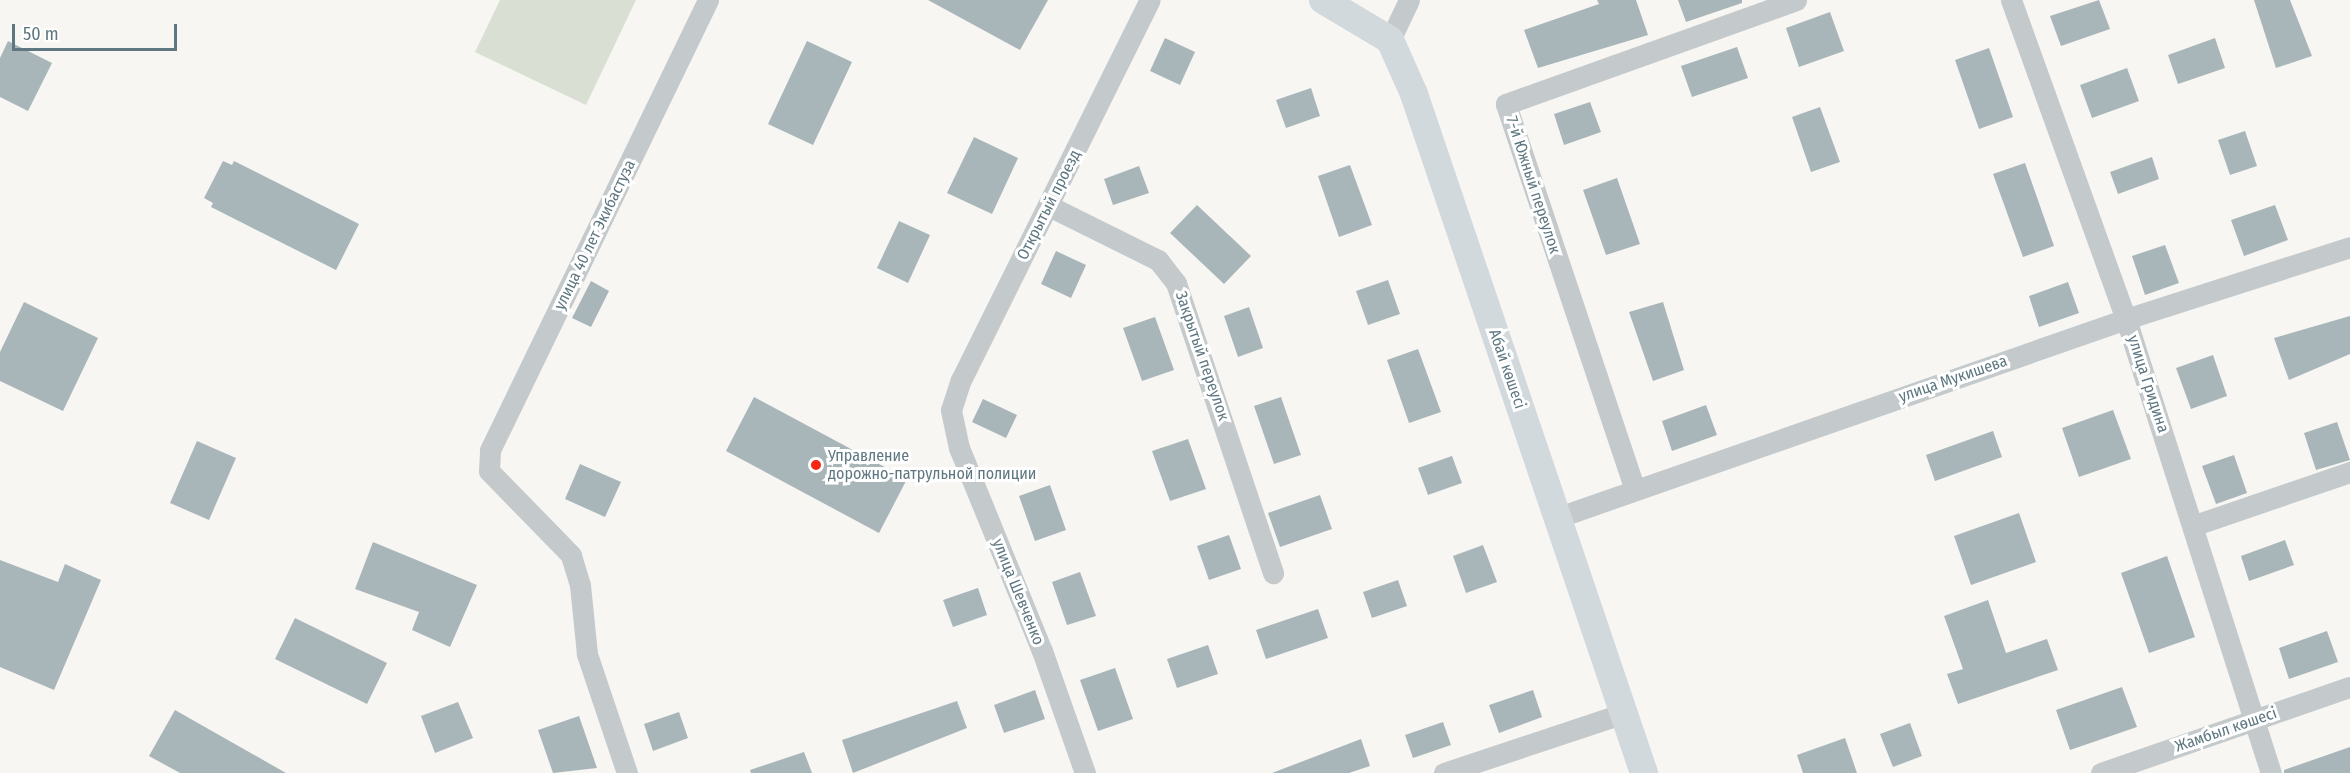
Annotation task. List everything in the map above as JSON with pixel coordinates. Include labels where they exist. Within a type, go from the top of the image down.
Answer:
[{"type":"street","name":"улица 40 лет Экибастуза","points":[[627,773],[586,654],[580,585],[571,555],[489,471],[490,450],[708,0]]},
{"type":"street","name":"Открытый проезд","points":[[951,410],[961,380],[1150,0]]},
{"type":"street","points":[[1323,0],[1390,40],[1409,0]]},
{"type":"street","name":"7-й Южный переулок","points":[[1635,490],[1506,104],[1796,0]]},
{"type":"street","name":"улица Гридина","points":[[2011,0],[2126,319],[2195,525],[2252,722],[2271,773]]},
{"type":"street","name":"Абай көшесі","points":[[1390,40],[1414,94],[1644,773]]},
{"type":"street","name":"Закрытый переулок","points":[[1049,206],[1158,260],[1176,283],[1273,573]]},
{"type":"street","name":"улица Мукишева","points":[[1559,517],[2126,319],[2350,247]]},
{"type":"street","name":"улица Шевченко","points":[[951,410],[959,448],[1042,651],[1085,773]]},
{"type":"street","points":[[2195,525],[2350,472]]},
{"type":"street","name":"Жамбыл көшесі","points":[[2101,773],[2350,687]]},
{"type":"street","points":[[1444,773],[1624,713]]},
{"type":"shaded area","points":[[500,0],[636,0],[586,105],[475,52]]},
{"type":"building","points":[[928,0],[1048,0],[1020,50]]},
{"type":"building","points":[[1597,0],[1636,0],[1648,35],[1538,68],[1524,30],[1599,4]]},
{"type":"building","points":[[1678,0],[1742,0],[1742,3],[1686,22]]},
{"type":"building","points":[[2099,0],[2110,29],[2061,46],[2050,16]]},
{"type":"building","points":[[2254,0],[2290,0],[2312,56],[2276,68]]},
{"type":"building","points":[[1830,12],[1844,51],[1799,67],[1786,28]]},
{"type":"building","points":[[1165,38],[1195,52],[1180,85],[1150,71]]},
{"type":"building","points":[[2215,38],[2225,68],[2178,84],[2168,55]]},
{"type":"building","points":[[8,41],[52,63],[28,111],[0,97],[0,58]]},
{"type":"building","points":[[807,41],[852,62],[813,145],[768,124]]},
{"type":"building","points":[[1737,47],[1748,78],[1692,97],[1681,66]]},
{"type":"building","points":[[1989,48],[2013,117],[1979,129],[1955,60]]},
{"type":"building","points":[[2127,68],[2139,101],[2092,118],[2080,85]]},
{"type":"building","points":[[1311,88],[1320,116],[1286,128],[1276,100]]},
{"type":"building","points":[[1590,102],[1601,132],[1564,145],[1554,114]]},
{"type":"building","points":[[1820,107],[1840,162],[1811,172],[1792,117]]},
{"type":"building","points":[[2245,131],[2257,166],[2230,175],[2218,140]]},
{"type":"building","points":[[974,137],[1018,158],[992,214],[947,193]]},
{"type":"building","points":[[2152,157],[2159,179],[2118,194],[2110,172]]},
{"type":"building","points":[[223,161],[232,165],[234,161],[359,224],[336,270],[211,207],[213,203],[204,198]]},
{"type":"building","points":[[2025,163],[2054,246],[2023,257],[1993,174]]},
{"type":"building","points":[[1350,165],[1372,225],[1339,237],[1318,176]]},
{"type":"building","points":[[1139,166],[1149,193],[1113,205],[1104,179]]},
{"type":"building","points":[[1617,178],[1640,244],[1606,255],[1583,190]]},
{"type":"building","points":[[1197,205],[1251,256],[1224,284],[1170,233]]},
{"type":"building","points":[[2275,205],[2288,240],[2244,256],[2231,220]]},
{"type":"building","points":[[899,221],[930,235],[908,283],[877,268]]},
{"type":"building","points":[[2165,245],[2179,283],[2145,295],[2132,256]]},
{"type":"building","points":[[1056,251],[1086,265],[1071,298],[1041,284]]},
{"type":"building","points":[[1388,280],[1400,314],[1368,325],[1356,291]]},
{"type":"building","points":[[591,281],[609,291],[591,327],[572,318]]},
{"type":"building","points":[[2068,282],[2079,313],[2039,327],[2029,296]]},
{"type":"building","points":[[24,302],[98,338],[63,411],[0,381],[0,352]]},
{"type":"building","points":[[1663,302],[1684,370],[1653,381],[1629,312]]},
{"type":"building","points":[[1249,307],[1263,348],[1238,357],[1224,316]]},
{"type":"building","points":[[2350,316],[2350,354],[2289,380],[2274,338]]},
{"type":"building","points":[[1155,317],[1174,370],[1142,381],[1123,328]]},
{"type":"building","points":[[1418,349],[1441,412],[1409,423],[1387,360]]},
{"type":"building","points":[[2213,355],[2227,396],[2191,409],[2176,368]]},
{"type":"building","name":"Управление дорожно-патрульной полиции","points":[[754,397],[907,479],[879,533],[726,451]]},
{"type":"building","points":[[1281,397],[1301,455],[1274,464],[1254,406]]},
{"type":"building","points":[[983,399],[1017,415],[1006,438],[972,422]]},
{"type":"building","points":[[1706,405],[1717,435],[1672,451],[1662,421]]},
{"type":"building","points":[[2113,410],[2131,459],[2079,477],[2062,428]]},
{"type":"building","points":[[2337,422],[2350,460],[2316,470],[2304,433]]},
{"type":"building","points":[[1993,431],[2002,457],[1935,481],[1926,455]]},
{"type":"building","points":[[1188,439],[1206,489],[1170,501],[1152,451]]},
{"type":"building","points":[[197,441],[236,458],[209,520],[170,503]]},
{"type":"building","points":[[2234,455],[2247,493],[2216,504],[2202,466]]},
{"type":"building","points":[[1452,456],[1462,483],[1428,495],[1418,468]]},
{"type":"building","points":[[580,464],[621,482],[605,517],[565,499]]},
{"type":"building","points":[[1050,485],[1066,530],[1035,541],[1019,496]]},
{"type":"building","points":[[1320,495],[1332,529],[1280,547],[1268,513]]},
{"type":"building","points":[[2019,513],[2036,562],[1971,585],[1954,536]]},
{"type":"building","points":[[1229,535],[1241,569],[1209,580],[1197,546]]},
{"type":"building","points":[[2285,540],[2294,565],[2249,581],[2241,556]]},
{"type":"building","points":[[373,542],[477,585],[450,647],[412,630],[419,612],[355,589]]},
{"type":"building","points":[[1483,545],[1497,582],[1466,593],[1453,556]]},
{"type":"building","points":[[2167,556],[2195,637],[2149,653],[2121,573]]},
{"type":"building","points":[[0,560],[58,582],[65,564],[101,580],[54,690],[0,667]]},
{"type":"building","points":[[1080,572],[1096,616],[1067,625],[1052,582]]},
{"type":"building","points":[[1398,580],[1407,606],[1372,618],[1363,592]]},
{"type":"building","points":[[978,588],[987,615],[953,627],[943,600]]},
{"type":"building","points":[[1988,600],[2006,653],[2047,639],[2058,670],[1958,704],[1947,674],[1963,669],[1944,616]]},
{"type":"building","points":[[1318,609],[1328,638],[1266,659],[1256,630]]},
{"type":"building","points":[[295,618],[387,663],[367,704],[275,659]]},
{"type":"building","points":[[2327,631],[2338,662],[2289,679],[2279,648]]},
{"type":"building","points":[[1208,645],[1218,674],[1177,688],[1167,659]]},
{"type":"building","points":[[1115,668],[1133,719],[1098,731],[1080,680]]},
{"type":"building","points":[[2122,687],[2137,727],[2070,750],[2056,710]]},
{"type":"building","points":[[1035,690],[1045,719],[1004,733],[994,705]]},
{"type":"building","points":[[1533,690],[1542,717],[1499,733],[1489,705]]},
{"type":"building","points":[[957,701],[967,728],[853,773],[842,740]]},
{"type":"building","points":[[458,702],[473,738],[435,753],[421,716]]},
{"type":"building","points":[[175,710],[286,773],[180,773],[149,756]]},
{"type":"building","points":[[679,712],[688,738],[653,751],[644,724]]},
{"type":"building","points":[[579,716],[597,768],[553,773],[538,730]]},
{"type":"building","points":[[1443,722],[1451,745],[1413,758],[1405,735]]},
{"type":"building","points":[[1910,723],[1922,756],[1893,767],[1880,734]]},
{"type":"building","points":[[1845,738],[1857,773],[1803,773],[1797,755]]},
{"type":"building","points":[[1361,739],[1370,766],[1349,773],[1272,773]]},
{"type":"building","points":[[2350,747],[2350,773],[2284,773],[2284,770]]},
{"type":"building","points":[[804,752],[812,773],[751,773],[750,770]]},
{"type":"place","name":"Управление дорожно-патрульной полиции","points":[[816,465]]}]
